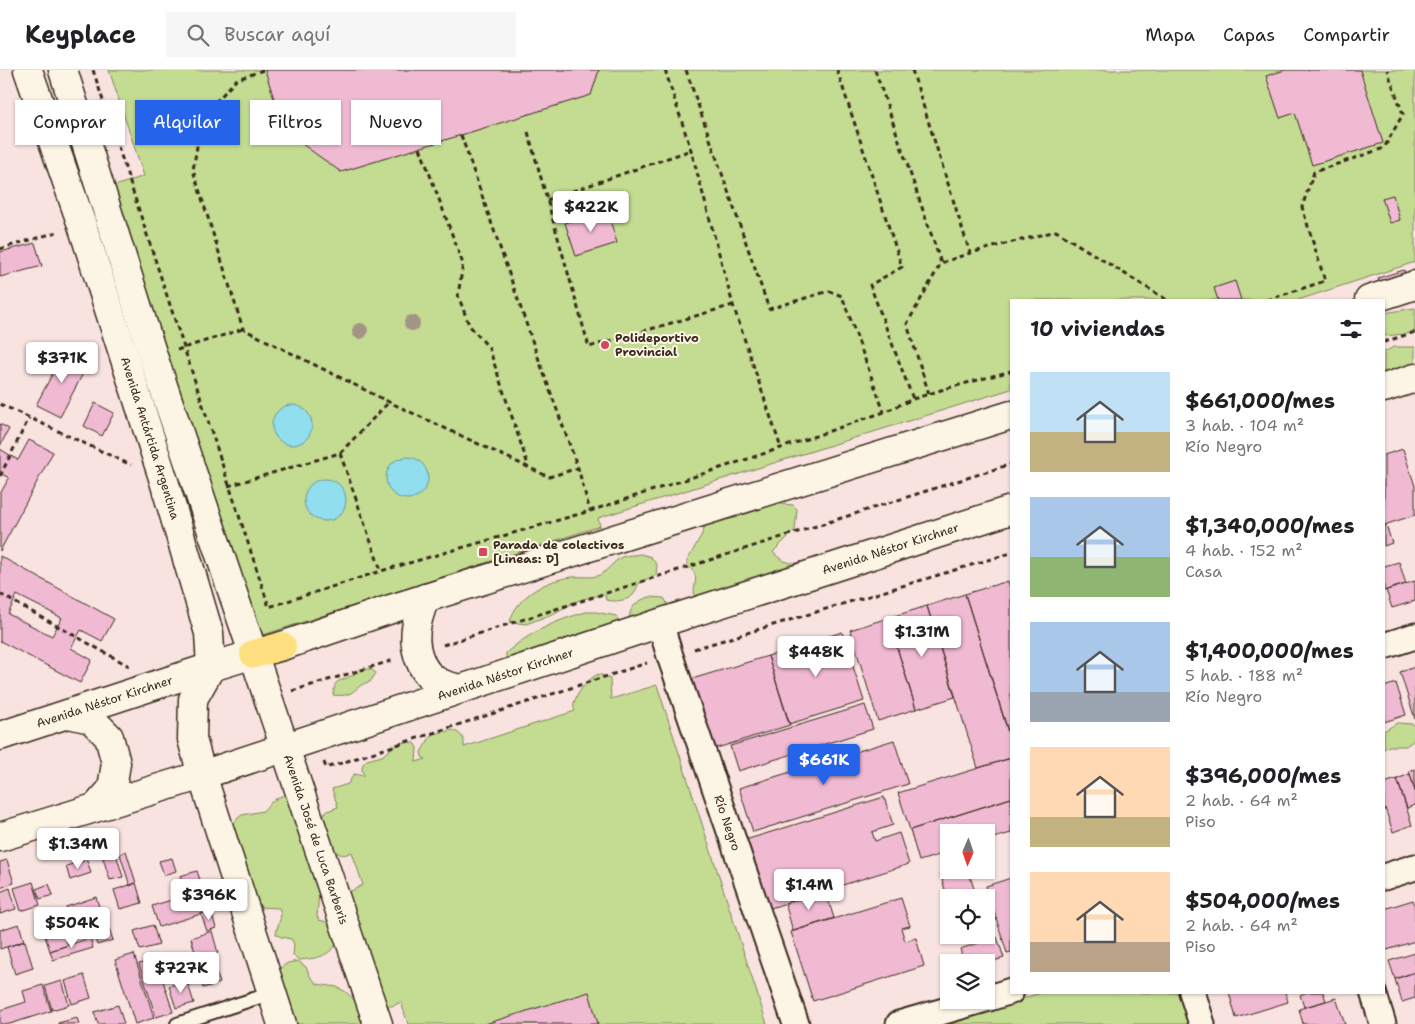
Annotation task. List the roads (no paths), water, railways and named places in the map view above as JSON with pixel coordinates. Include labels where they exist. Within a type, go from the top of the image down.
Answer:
[{"type":"main road","name":"Avenida Antártida Argentina","points":[[28,70],[82,225],[164,481],[209,633],[211,666]]},
{"type":"main road","points":[[63,70],[152,356],[254,654]]},
{"type":"main road","points":[[1372,299],[1415,285]]},
{"type":"main road","points":[[1385,388],[1415,378]]},
{"type":"main road","name":"Avenida Néstor Kirchner","points":[[0,736],[425,598],[1010,417]]},
{"type":"main road","name":"Avenida Néstor Kirchner","points":[[0,837],[202,774],[1010,510]]},
{"type":"main road","points":[[425,598],[416,627],[416,653],[426,672],[434,680],[460,689]]},
{"type":"main road","name":"Avenida José de Luca Barberis","points":[[254,654],[378,1024]]},
{"type":"main road","points":[[211,666],[193,699],[192,739],[282,1024]]},
{"type":"main road","points":[[69,714],[91,719],[108,737],[116,762],[112,789],[97,806]]},
{"type":"street","name":"Río Negro","points":[[660,623],[796,1024]]},
{"type":"street","points":[[1385,646],[1415,636]]},
{"type":"street","points":[[1385,876],[1415,867]]},
{"type":"street","points":[[995,996],[1010,991]]},
{"type":"street","points":[[1193,994],[1202,1024]]},
{"type":"street","points":[[1374,994],[1383,1024]]},
{"type":"street","points":[[899,1024],[951,1009]]},
{"type":"lane","points":[[177,1024],[272,993]]},
{"type":"water","points":[[296,405],[303,408],[309,414],[312,425],[311,433],[303,442],[296,445],[288,445],[281,442],[273,433],[272,421],[275,414],[284,406]]},
{"type":"water","points":[[407,457],[422,463],[428,478],[422,493],[407,499],[392,493],[386,478],[392,463]]},
{"type":"water","points":[[325,479],[340,485],[346,500],[340,515],[325,521],[310,515],[304,500],[310,485]]},
{"type":"place","name":"Polideportivo Provincial","points":[[605,345]]},
{"type":"place","name":"Parada de colectivos [Lineas: D]","points":[[483,552]]}]
